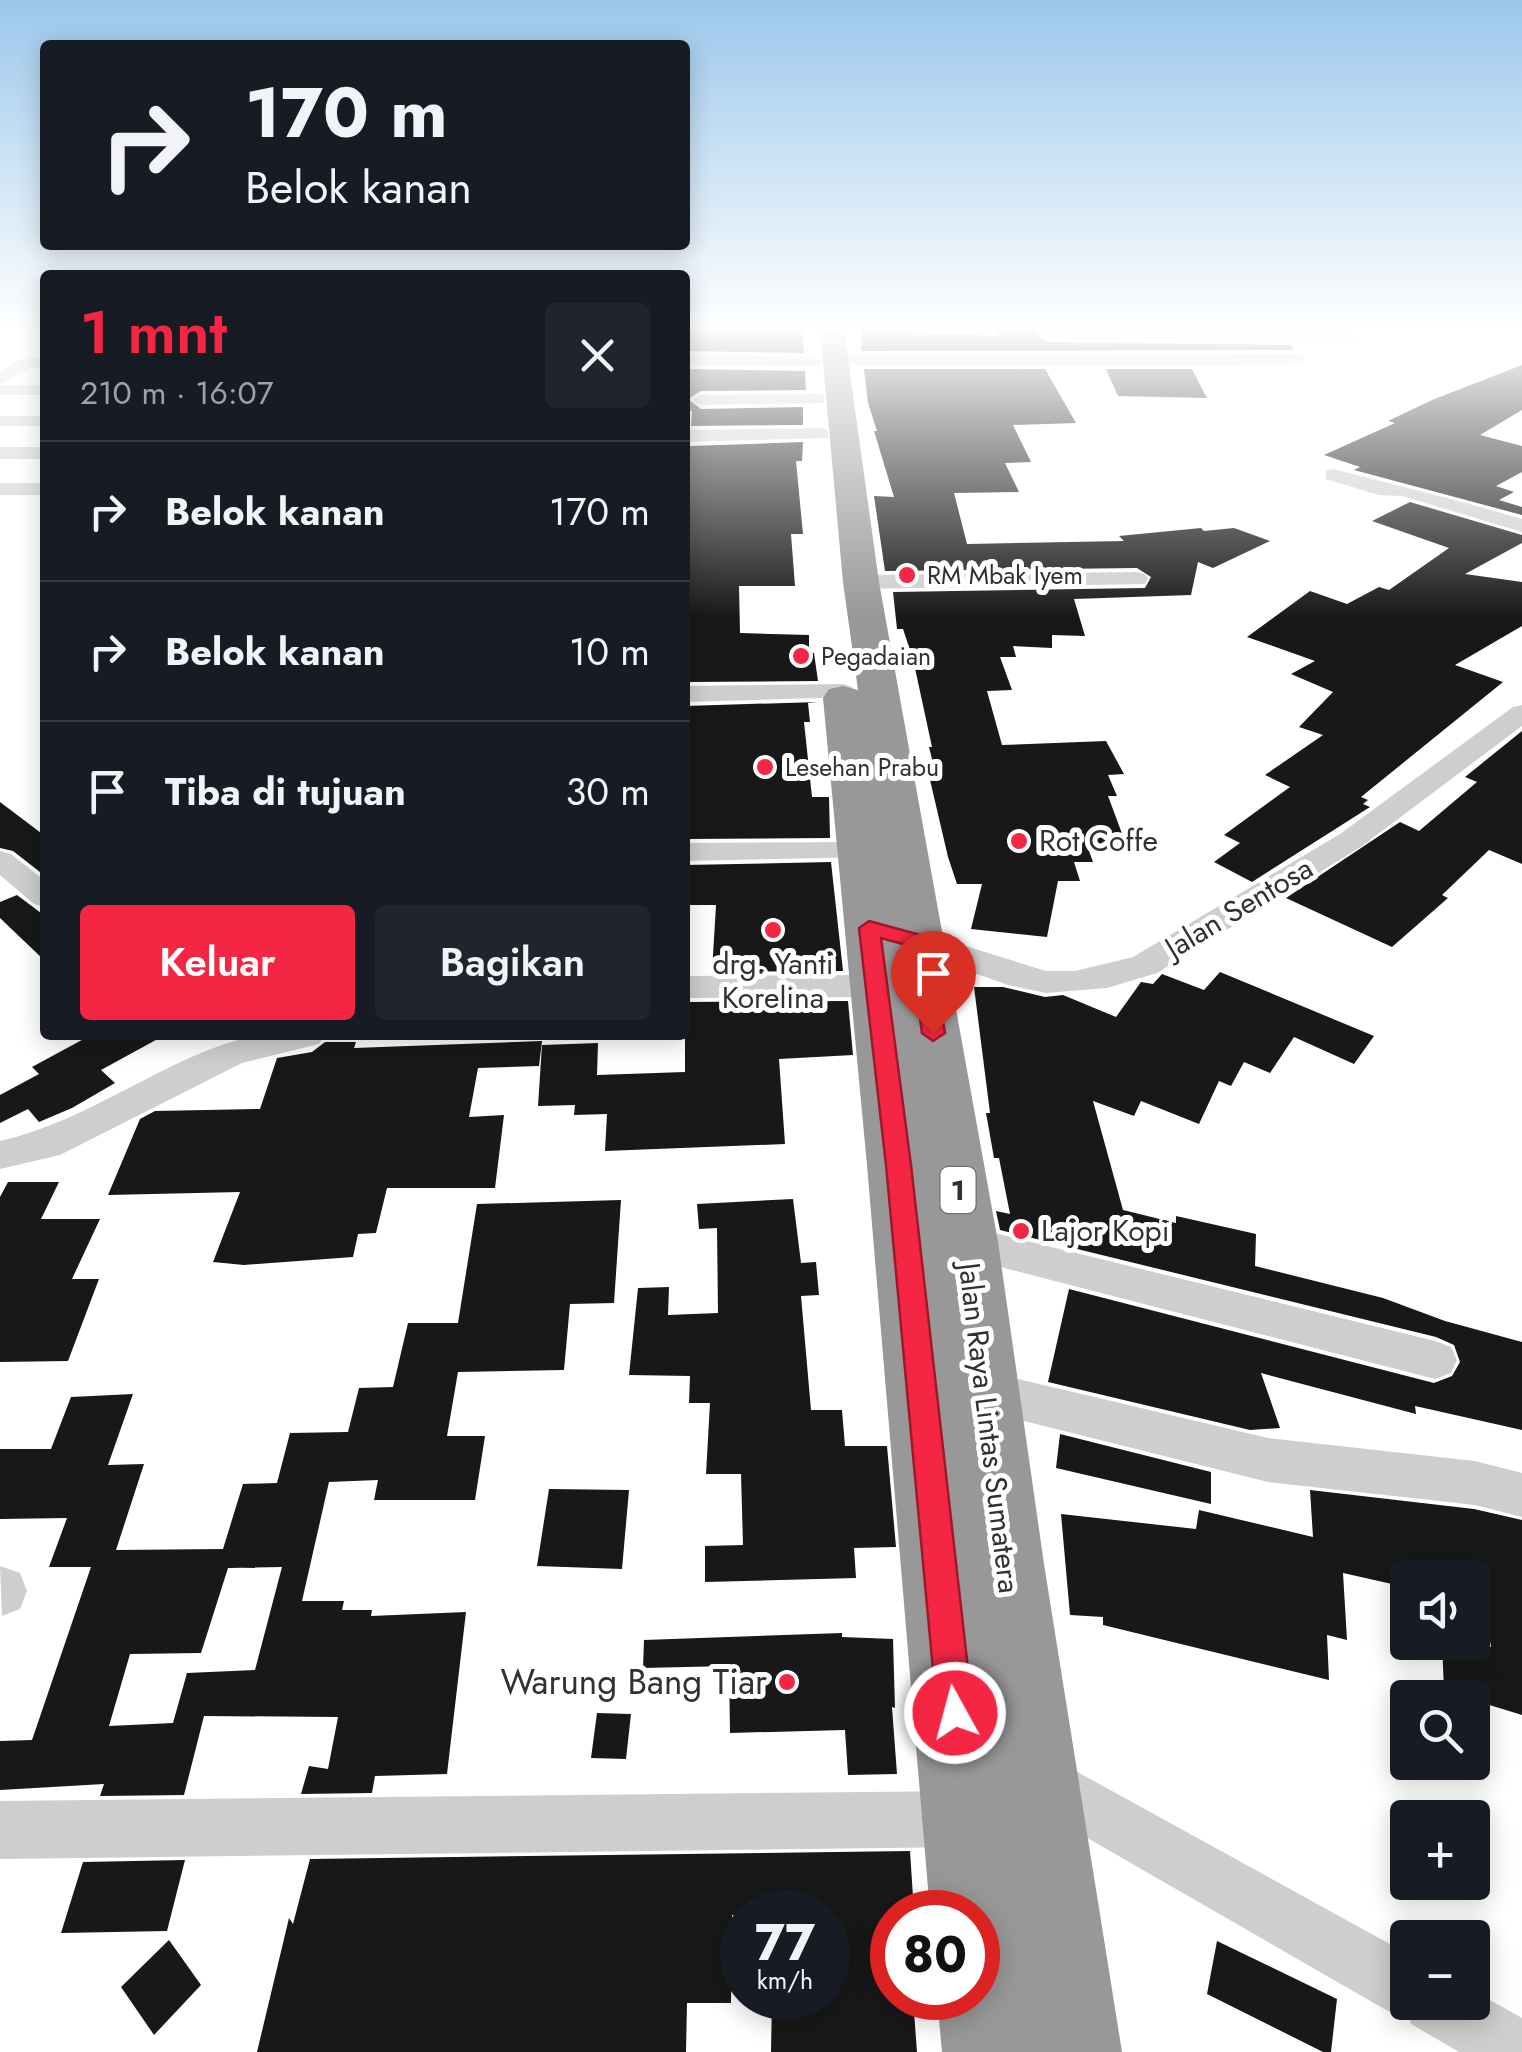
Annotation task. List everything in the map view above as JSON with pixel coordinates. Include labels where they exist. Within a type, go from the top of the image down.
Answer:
[{"type":"highway","name":"Jalan Raya Lintas Sumatera","points":[[827,426],[842,692],[862,852],[966,1242],[1072,2052]]},
{"type":"highway","name":"Jalan Raya Lintas Sumatera","points":[[834,426],[861,582],[938,1572],[992,2052]]},
{"type":"street","points":[[0,453],[40,453]]},
{"type":"street","points":[[1333,475],[1379,489],[1404,490],[1522,526]]},
{"type":"street","points":[[0,489],[40,488]]},
{"type":"street","points":[[861,582],[1137,579]]},
{"type":"street","points":[[690,694],[842,692]]},
{"type":"street","name":"Jalan Sentosa","points":[[690,986],[889,952],[1033,980],[1082,984],[1110,978],[1145,965],[1350,840],[1522,713]]},
{"type":"street","points":[[690,852],[862,852]]},
{"type":"street","points":[[0,860],[40,893]]},
{"type":"street","points":[[0,1156],[46,1145],[222,1044],[260,1040]]},
{"type":"street","points":[[966,1242],[1434,1360]]},
{"type":"street","points":[[984,1391],[1268,1460],[1475,1484],[1522,1495]]},
{"type":"street","points":[[1033,1775],[1390,1978]]},
{"type":"street","points":[[0,1830],[968,1819]]},
{"type":"street","points":[[1465,2020],[1520,2052]]},
{"type":"building","points":[[875,426],[1013,426],[1031,462],[1005,463],[1019,492],[954,493],[967,544],[1124,541],[1119,536],[1201,528],[1234,528],[1270,541],[1213,568],[1198,562],[1191,595],[1074,599],[1085,636],[1052,635],[1052,648],[1013,646],[1016,657],[1000,657],[1012,690],[987,691],[1002,745],[1106,741],[1124,774],[1108,775],[1117,796],[1108,796],[1127,847],[1088,848],[1093,862],[1074,862],[1080,881],[1058,881],[1047,937],[971,929],[982,884],[957,884],[948,857],[927,767],[934,767],[932,747],[913,659],[903,629],[897,629],[893,592],[1145,588],[1151,577],[1137,568],[885,571],[874,496],[894,497]]},
{"type":"building","points":[[1389,426],[1496,426],[1480,435],[1522,446],[1522,472],[1496,486],[1514,492],[1499,500],[1522,507],[1522,515],[1354,470],[1360,467],[1324,455]]},
{"type":"building","points":[[803,442],[802,461],[796,461],[803,534],[791,534],[795,586],[739,586],[740,633],[809,635],[809,653],[814,653],[818,681],[690,682],[690,446]]},
{"type":"building","points":[[1410,502],[1522,535],[1522,543],[1465,574],[1522,582],[1522,626],[1455,665],[1503,682],[1361,797],[1368,800],[1363,804],[1370,807],[1252,882],[1214,862],[1240,843],[1224,835],[1290,787],[1265,775],[1323,735],[1299,727],[1333,692],[1291,674],[1315,661],[1247,637],[1310,591],[1347,604],[1379,587],[1389,590],[1449,548],[1372,521]]},
{"type":"building","points":[[818,702],[808,703],[810,722],[804,722],[812,797],[829,797],[830,838],[690,839],[690,706]]},
{"type":"building","points":[[1522,731],[1522,864],[1489,850],[1442,895],[1448,898],[1392,947],[1286,898],[1400,822],[1419,831],[1477,782],[1465,777]]},
{"type":"building","points":[[0,802],[40,832],[40,872],[13,851],[0,848]]},
{"type":"building","points":[[831,862],[843,971],[712,972],[716,905],[690,905],[690,865]]},
{"type":"building","points":[[17,895],[40,912],[40,956],[0,918],[0,902]]},
{"type":"building","points":[[1220,972],[1374,1036],[1354,1064],[1294,1037],[1270,1073],[1244,1062],[1231,1086],[1219,1081],[1199,1124],[1141,1101],[1134,1116],[1093,1101],[1123,1210],[1176,1223],[1176,1216],[1256,1234],[1255,1266],[1383,1298],[1445,1321],[1522,1342],[1522,1430],[1415,1406],[1416,1414],[1261,1373],[1280,1428],[1250,1430],[1048,1382],[1069,1289],[1434,1383],[1452,1376],[1460,1362],[1454,1345],[1436,1337],[1000,1230],[996,1211],[1010,1214],[986,1113],[990,1113],[974,987],[1003,987],[1045,997],[1063,995],[1116,1017],[1141,982],[1153,984],[1162,974],[1204,990]]},
{"type":"building","points":[[848,1001],[853,1055],[779,1059],[785,1144],[605,1151],[607,1114],[574,1115],[575,1105],[538,1106],[542,1045],[598,1043],[597,1075],[685,1072],[690,1002]]},
{"type":"building","points":[[82,1040],[156,1040],[101,1070],[115,1083],[72,1108],[39,1122],[28,1109],[0,1123],[0,1095],[39,1074],[32,1067]]},
{"type":"building","points":[[542,1041],[539,1066],[478,1068],[469,1117],[504,1115],[495,1188],[387,1188],[376,1233],[358,1234],[353,1257],[244,1265],[213,1262],[240,1192],[108,1195],[140,1119],[155,1111],[260,1109],[277,1058],[312,1052],[325,1042],[356,1042],[354,1048]]},
{"type":"building","points":[[8,1182],[59,1182],[41,1219],[100,1219],[72,1279],[99,1279],[68,1361],[0,1362],[0,1197]]},
{"type":"building","points":[[793,1199],[801,1263],[816,1262],[819,1295],[801,1296],[811,1410],[842,1410],[845,1446],[887,1446],[896,1547],[854,1548],[856,1578],[705,1582],[705,1546],[743,1545],[741,1474],[706,1474],[710,1403],[689,1403],[690,1376],[629,1375],[638,1288],[669,1287],[668,1315],[718,1313],[717,1228],[699,1229],[697,1204]]},
{"type":"building","points":[[621,1200],[614,1303],[570,1304],[564,1370],[458,1372],[447,1436],[485,1436],[475,1500],[374,1500],[378,1480],[329,1482],[302,1601],[344,1601],[342,1610],[372,1610],[371,1616],[466,1612],[447,1774],[375,1776],[372,1793],[301,1794],[309,1766],[328,1769],[338,1717],[204,1716],[184,1795],[100,1796],[104,1784],[0,1790],[0,1741],[32,1740],[91,1567],[49,1567],[67,1518],[0,1519],[0,1449],[51,1449],[71,1397],[133,1394],[108,1465],[144,1464],[116,1550],[223,1549],[243,1484],[277,1483],[290,1433],[348,1432],[359,1388],[393,1387],[408,1323],[458,1323],[477,1204]],"holes":[[[282,1567],[255,1670],[187,1673],[173,1723],[109,1726],[130,1654],[201,1653],[228,1568]]]},
{"type":"building","points":[[1060,1434],[1211,1472],[1211,1504],[1056,1468]]},
{"type":"building","points":[[549,1489],[629,1490],[622,1569],[537,1566]]},
{"type":"building","points":[[1310,1490],[1474,1509],[1522,1520],[1522,1715],[1490,1705],[1490,1680],[1444,1680],[1443,1660],[1490,1660],[1490,1560],[1390,1560],[1390,1584],[1343,1573],[1347,1640],[1327,1635],[1329,1680],[1103,1625],[1103,1617],[1070,1615],[1061,1514],[1196,1529],[1199,1510],[1313,1537]]},
{"type":"building","points":[[842,1633],[842,1637],[893,1639],[895,1708],[892,1707],[897,1774],[848,1775],[845,1730],[730,1733],[729,1666],[643,1668],[644,1640]]},
{"type":"building","points":[[597,1713],[631,1714],[626,1759],[591,1758]]},
{"type":"building","points":[[910,1851],[913,1890],[870,1890],[870,2020],[915,2020],[917,2052],[771,2052],[772,2020],[850,2020],[850,1890],[720,1890],[720,2003],[687,2003],[686,2052],[257,2052],[289,1918],[293,1924],[310,1859]]},
{"type":"building","points":[[185,1860],[167,1931],[61,1933],[83,1862]]},
{"type":"building","points":[[169,1940],[201,1985],[154,2035],[121,1987]]},
{"type":"building","points":[[1217,1941],[1337,1999],[1331,2052],[1323,2052],[1207,1994]]},
{"type":"place","name":"RM Mbak Iyem","points":[[907,575]]},
{"type":"place","name":"Pegadaian","points":[[801,656]]},
{"type":"place","name":"Lesehan Prabu","points":[[765,767]]},
{"type":"place","name":"Rot Coffe","points":[[1019,841]]},
{"type":"place","name":"drg. Yanti Korelina","points":[[773,930]]},
{"type":"place","name":"Lajor Kopi","points":[[1021,1231]]},
{"type":"place","name":"Warung Bang Tiar","points":[[787,1682]]},
{"type":"route","points":[[933,1033],[920,942],[869,928],[898,1165],[955,1713]]}]
